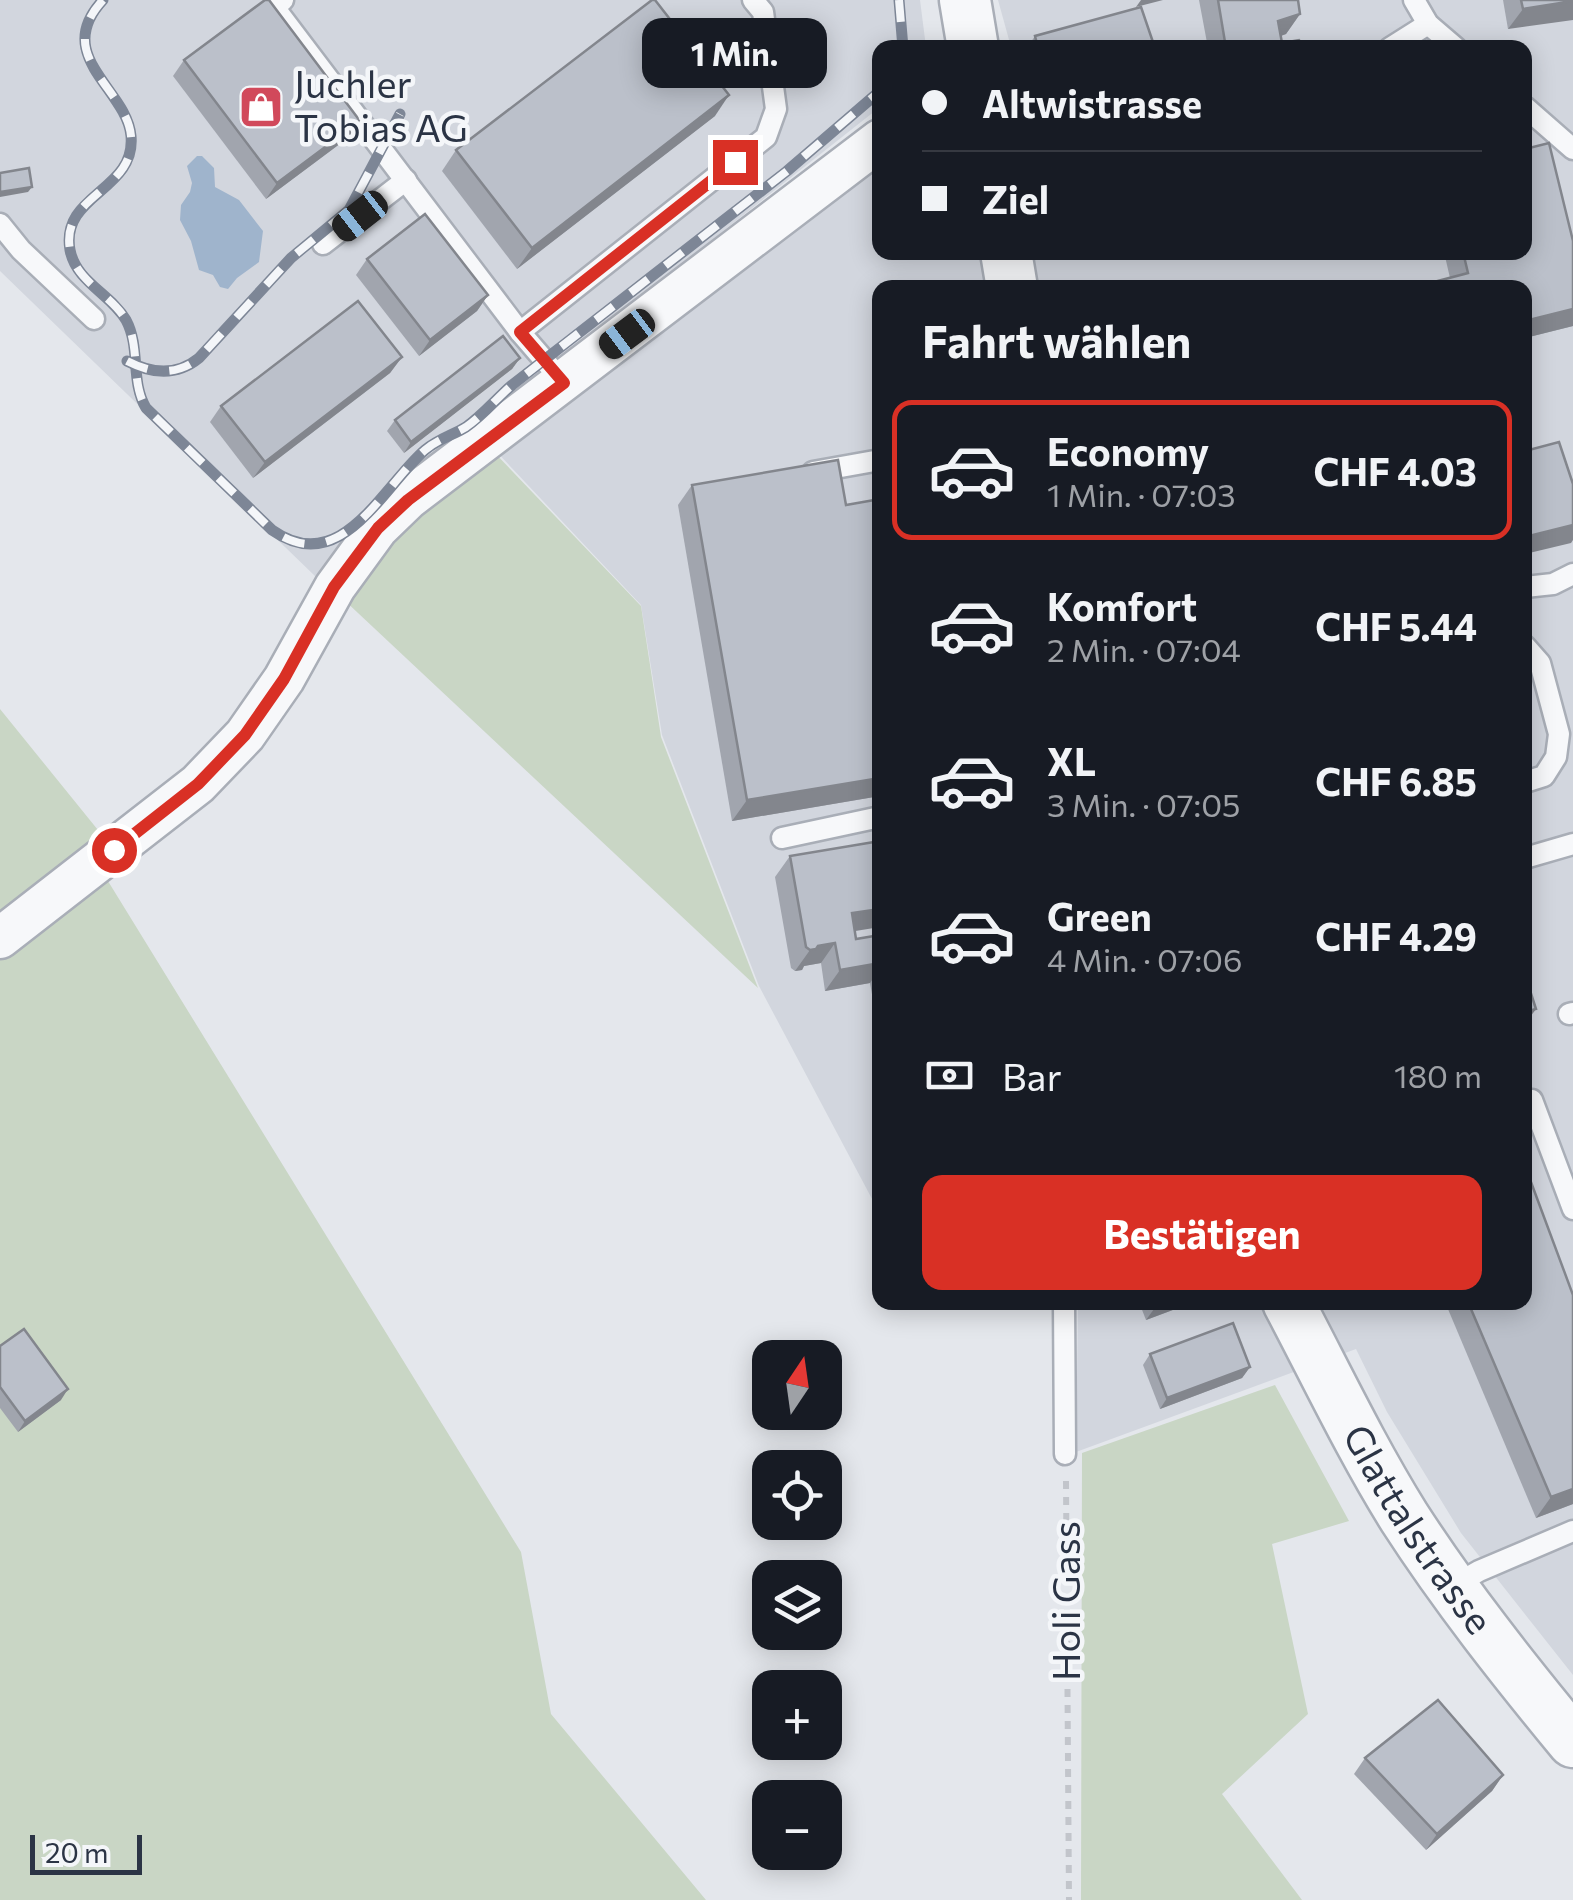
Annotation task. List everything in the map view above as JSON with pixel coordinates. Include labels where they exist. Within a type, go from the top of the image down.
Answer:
[{"type":"street","points":[[0,938],[198,784],[245,735],[275,693],[334,587],[378,528],[408,500],[872,146]]},
{"type":"street","name":"Glattalstrasse","points":[[1292,1310],[1402,1514],[1451,1588],[1573,1742]]},
{"type":"lane","points":[[520,332],[766,138],[776,109],[763,12],[754,0]]},
{"type":"lane","points":[[1414,0],[1428,24],[1447,40]]},
{"type":"lane","points":[[275,2],[520,332],[564,383]]},
{"type":"lane","points":[[1403,40],[1428,24]]},
{"type":"lane","points":[[1532,113],[1573,149]]},
{"type":"lane","points":[[323,244],[406,180]]},
{"type":"lane","points":[[0,224],[21,250],[94,318]]},
{"type":"lane","points":[[787,476],[872,461]]},
{"type":"lane","points":[[1532,586],[1553,584],[1573,574]]},
{"type":"lane","points":[[1532,654],[1540,663],[1558,734],[1556,757],[1544,776],[1532,780]]},
{"type":"lane","points":[[782,838],[872,819]]},
{"type":"lane","points":[[1532,856],[1573,844]]},
{"type":"lane","points":[[1532,1100],[1573,1209]]},
{"type":"lane","points":[[1064,1310],[1066,1454]]},
{"type":"lane","points":[[1451,1588],[1479,1571],[1573,1531]]},
{"type":"path","name":"Holi Gass","points":[[1066,1454],[1069,1900]]},
{"type":"shaded area","points":[[0,0],[920,0],[925,40],[872,40],[872,113],[430,463],[316,577],[0,271]]},
{"type":"shaded area","points":[[998,0],[1573,0],[1573,1675],[1461,1533],[1387,1412],[1356,1349],[1076,1452],[1078,1310],[1532,1310],[1532,280],[872,280],[872,1199],[759,986],[662,735],[641,605],[493,448],[872,155],[872,260],[1532,260],[1532,40],[1009,40]]},
{"type":"green space","points":[[492,450],[641,606],[661,737],[758,988],[342,598],[383,535]]},
{"type":"green space","points":[[0,709],[102,835],[87,847],[521,1552],[551,1714],[706,1900],[0,1900]]},
{"type":"green space","points":[[1275,1385],[1349,1521],[1272,1544],[1308,1714],[1222,1794],[1302,1900],[1081,1900],[1082,1453]]},
{"type":"water","points":[[197,156],[214,168],[215,187],[239,200],[263,231],[259,262],[228,289],[220,287],[213,275],[199,270],[180,220],[181,205],[192,183],[187,166]]},
{"type":"building","name":"Juchler Tobias AG","points":[[269,0],[360,121],[277,183],[184,60]]},
{"type":"building","points":[[652,0],[729,95],[532,248],[456,150]]},
{"type":"building","points":[[1218,0],[1298,0],[1300,14],[1278,21],[1281,40],[1225,40]]},
{"type":"building","points":[[1521,0],[1573,0],[1573,1],[1523,9]]},
{"type":"building","points":[[1141,7],[1152,40],[1036,40],[1035,36]]},
{"type":"building","points":[[1549,143],[1573,241],[1573,309],[1532,319],[1532,280],[1441,280],[1468,273],[1465,260],[1532,260],[1532,147]]},
{"type":"building","points":[[29,168],[32,187],[0,192],[0,173]]},
{"type":"building","points":[[425,214],[488,295],[430,340],[367,259]]},
{"type":"building","points":[[358,301],[402,357],[265,462],[221,406]]},
{"type":"building","points":[[503,336],[520,358],[411,442],[395,420]]},
{"type":"building","points":[[1559,442],[1573,484],[1573,525],[1532,535],[1532,449]]},
{"type":"building","points":[[838,460],[846,505],[872,500],[872,779],[747,800],[692,485]]},
{"type":"building","points":[[872,842],[872,910],[852,913],[856,939],[872,936],[872,964],[840,970],[835,943],[810,950],[806,947],[790,856]]},
{"type":"building","points":[[1532,1185],[1573,1295],[1573,1489],[1551,1497],[1471,1310],[1532,1310]]},
{"type":"building","points":[[1233,1323],[1250,1367],[1167,1398],[1150,1354]]},
{"type":"building","points":[[24,1329],[68,1389],[25,1421],[0,1387],[0,1346]]},
{"type":"building","points":[[1438,1700],[1503,1775],[1437,1834],[1365,1758]]},
{"type":"railway","points":[[103,0],[89,20],[85,38],[96,71],[127,119],[131,136],[129,154],[122,169],[76,216],[70,231],[70,250],[79,271],[126,320],[133,342],[138,387],[146,408],[272,530],[297,542],[319,543],[339,536],[358,522],[425,450],[472,422],[512,385],[787,171],[872,98]]},
{"type":"railway","points":[[899,0],[902,40]]},
{"type":"railway","points":[[127,361],[164,371],[182,368],[199,358],[291,258],[349,210],[400,114]]},
{"type":"place","name":"Juchler Tobias AG","points":[[261,107]]},
{"type":"route","points":[[114,850],[198,784],[245,735],[284,679],[334,587],[378,528],[408,500],[564,383],[520,332],[735,162]]}]
